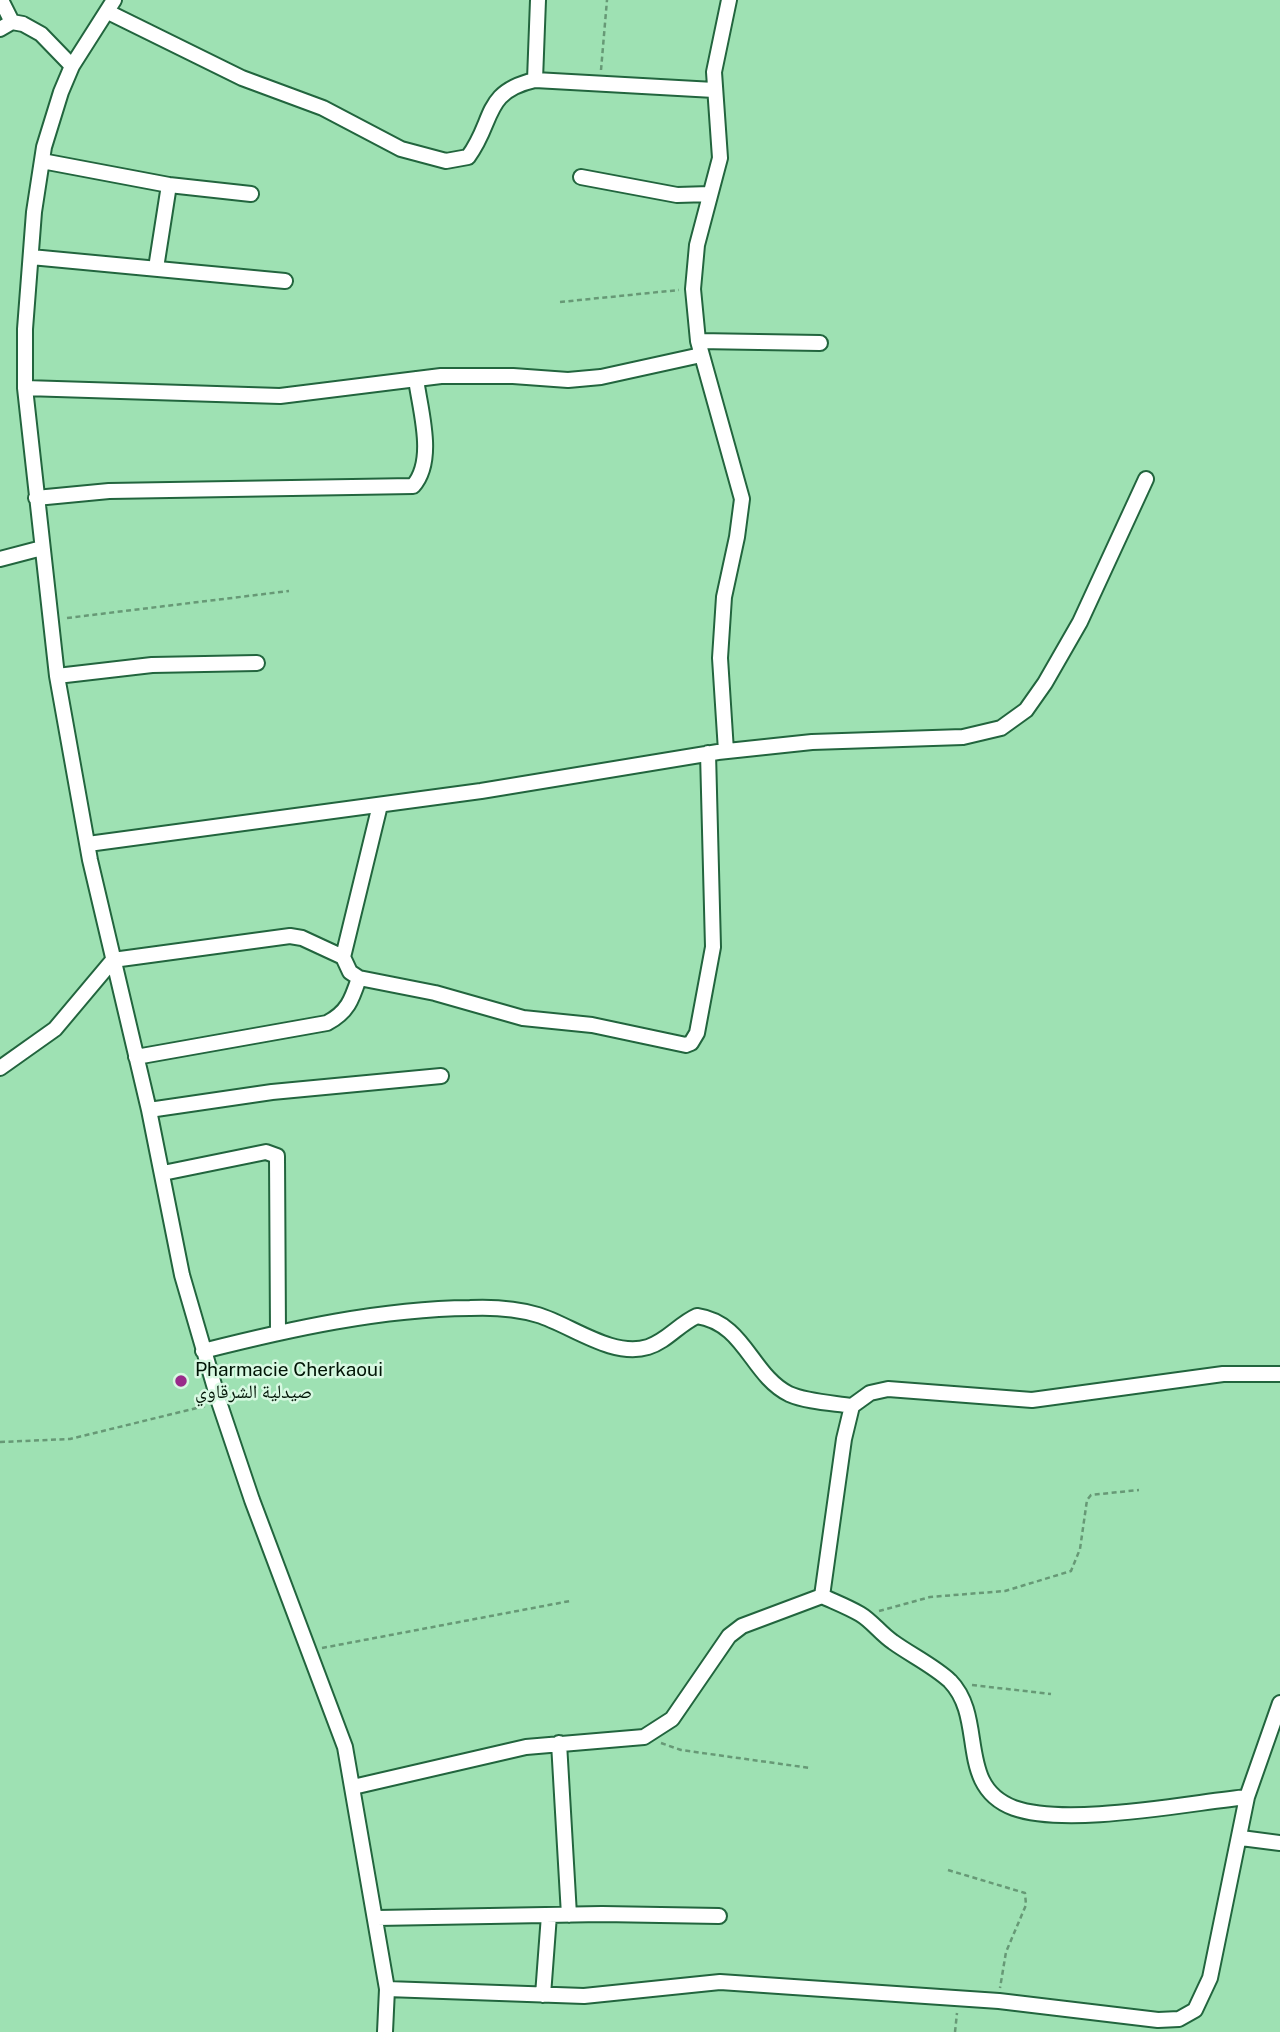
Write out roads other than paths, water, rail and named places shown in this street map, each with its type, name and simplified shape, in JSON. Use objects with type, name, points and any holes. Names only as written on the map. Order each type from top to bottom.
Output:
[{"type":"street","points":[[1,0],[6,26],[23,23],[41,34],[72,66]]},
{"type":"street","points":[[535,80],[538,0]]},
{"type":"street","points":[[726,751],[720,658],[723,597],[737,537],[742,499],[699,348],[693,289],[696,245],[720,158],[714,72],[729,0]]},
{"type":"street","points":[[385,2032],[387,1989],[377,1918],[345,1747],[219,1402],[203,1351],[182,1275],[163,1173],[113,960],[71,763],[50,620],[25,388],[25,329],[42,160],[51,121],[72,66],[111,6],[242,78],[323,108],[401,149],[446,161],[468,157],[478,145],[500,95],[515,85],[535,80],[714,90]]},
{"type":"street","points":[[42,160],[169,185],[251,194]]},
{"type":"street","points":[[581,177],[677,195],[710,194]]},
{"type":"street","points":[[156,268],[169,185]]},
{"type":"street","points":[[31,257],[285,281]]},
{"type":"street","points":[[25,388],[256,397],[416,379],[499,376],[579,379],[628,372],[699,348],[820,343]]},
{"type":"street","points":[[36,498],[109,491],[403,489],[413,486],[423,465],[424,445],[416,379]]},
{"type":"street","points":[[88,844],[380,805],[708,753],[812,742],[983,734],[1008,723],[1033,701],[1080,622],[1146,479]]},
{"type":"street","points":[[0,559],[42,548]]},
{"type":"street","points":[[57,676],[152,665],[257,663]]},
{"type":"street","points":[[380,805],[343,957],[345,965],[359,978],[435,993],[523,1018],[592,1025],[691,1043],[697,1033],[713,947],[708,753]]},
{"type":"street","points":[[0,1068],[55,1029],[113,960],[290,936],[302,938],[343,957]]},
{"type":"street","points":[[136,1057],[327,1023],[343,1015],[351,1003],[359,978]]},
{"type":"street","points":[[149,1110],[272,1092],[441,1076]]},
{"type":"street","points":[[163,1173],[267,1152],[277,1156],[278,1333]]},
{"type":"street","points":[[203,1351],[278,1333],[390,1312],[513,1308],[628,1349],[657,1343],[697,1316],[722,1322],[776,1384],[790,1394],[852,1406]]},
{"type":"street","points":[[822,1596],[844,1439],[852,1406],[870,1393],[888,1389],[1032,1401],[1223,1374],[1280,1374]]},
{"type":"street","points":[[353,1787],[526,1747],[644,1737],[672,1719],[729,1636],[742,1626],[822,1596],[862,1615],[891,1641],[951,1682],[973,1739],[979,1779],[992,1795],[1013,1807],[1059,1815],[1247,1797]]},
{"type":"street","points":[[387,1989],[605,1996],[720,1982],[999,2001],[1158,2020],[1179,2019],[1195,2010],[1210,1978],[1241,1838],[1247,1797],[1280,1703]]},
{"type":"street","points":[[559,1743],[569,1914]]},
{"type":"street","points":[[1241,1838],[1280,1843]]},
{"type":"street","points":[[377,1918],[569,1914],[719,1916]]},
{"type":"street","points":[[543,1995],[549,1915]]},
{"type":"place","name":"Pharmacie Cherkaoui صيدلية الشرقاوي","points":[[181,1381]]}]
